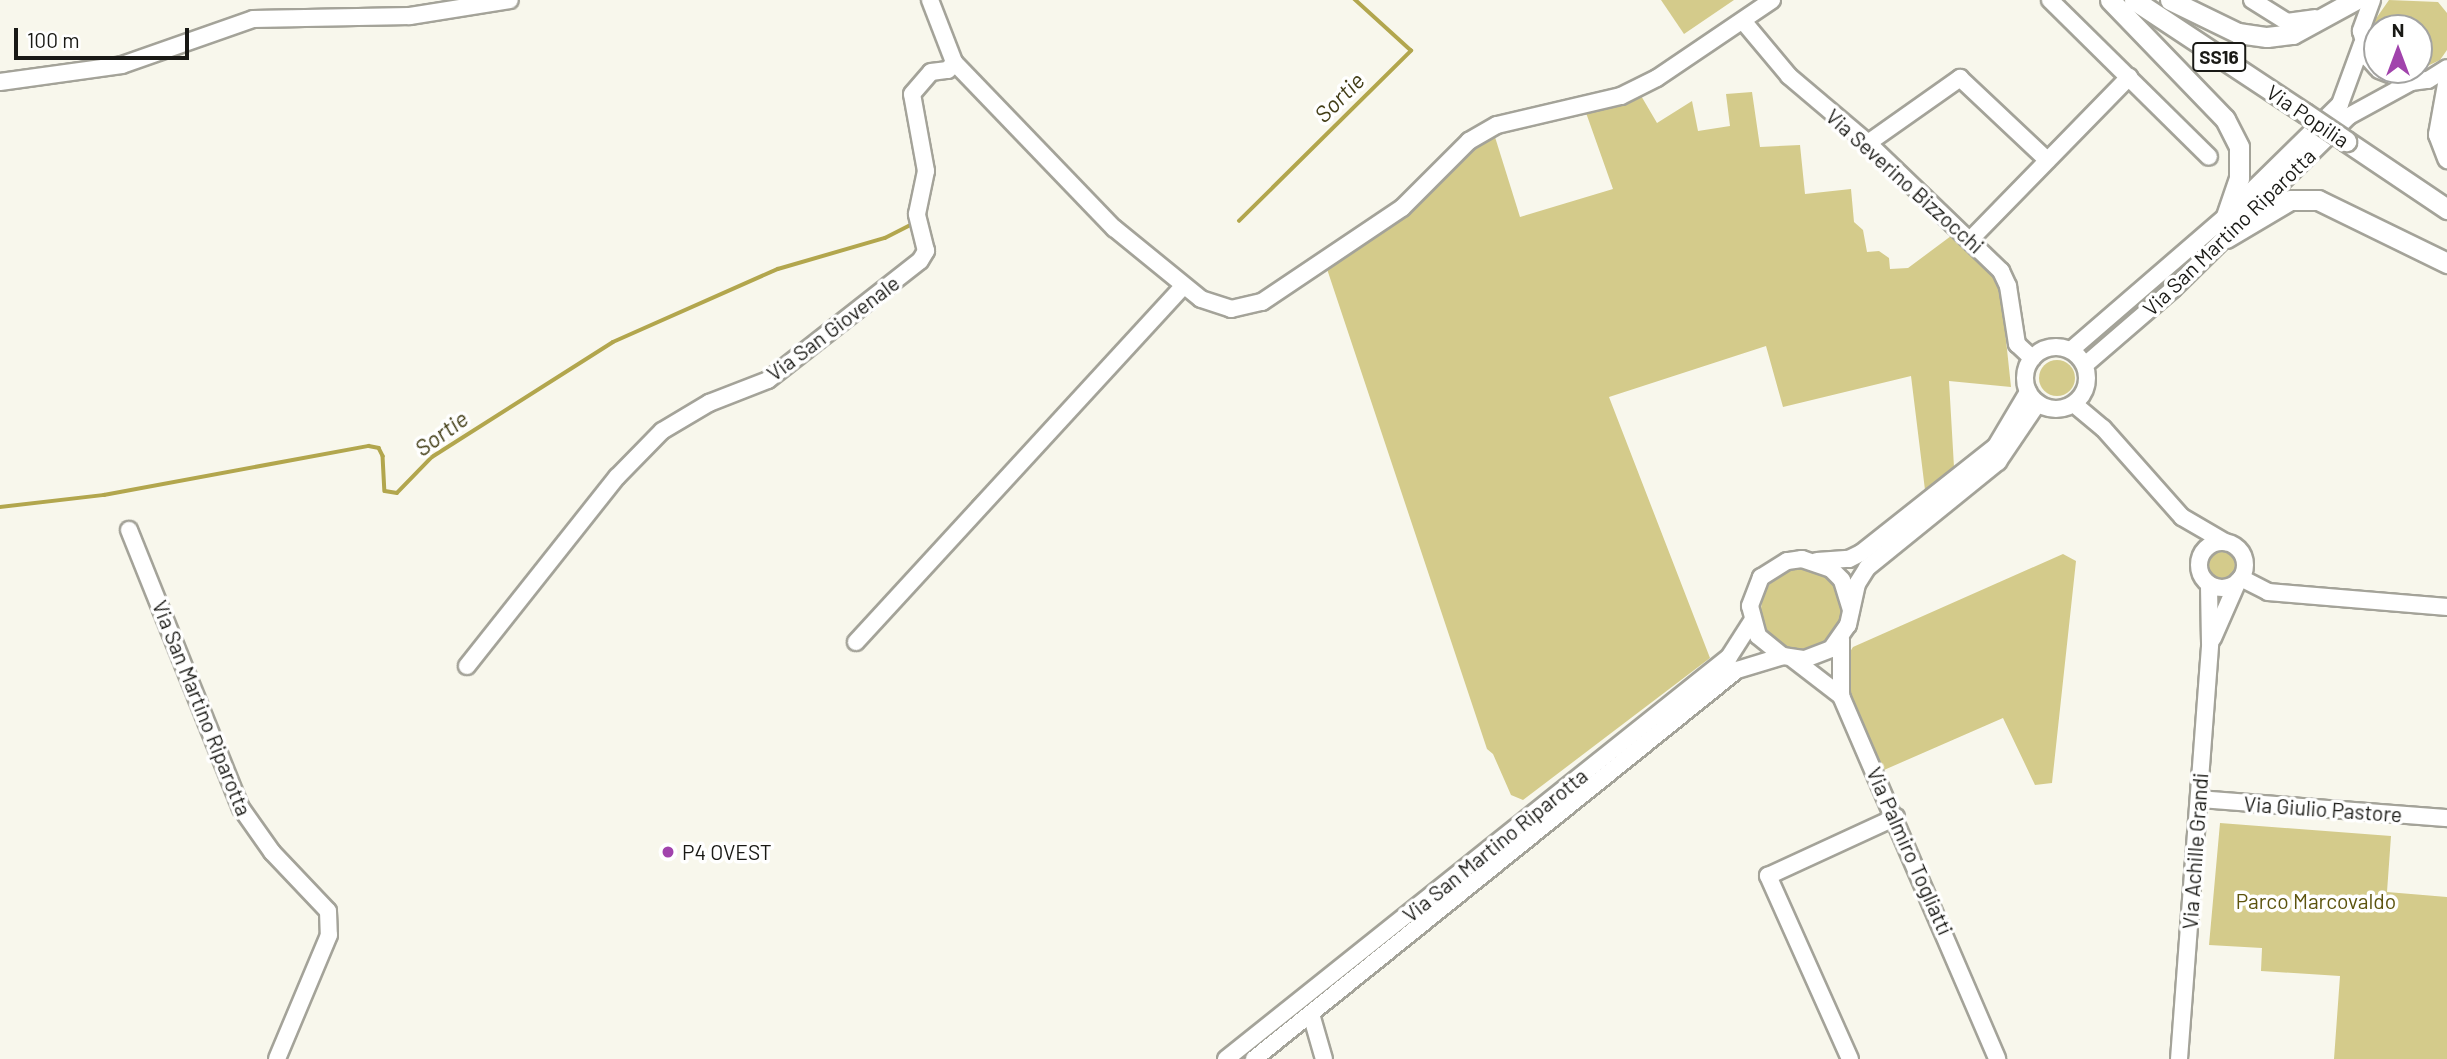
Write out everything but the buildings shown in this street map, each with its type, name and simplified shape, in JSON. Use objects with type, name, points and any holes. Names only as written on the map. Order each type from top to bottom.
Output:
[{"type":"main road","points":[[2110,0],[2225,119],[2239,147],[2239,178],[2226,216]]},
{"type":"main road","name":"Via Popilia","points":[[2134,0],[2447,209]]},
{"type":"main road","points":[[2170,0],[2253,36],[2293,34],[2355,0]]},
{"type":"main road","points":[[2447,84],[2438,134],[2447,158]]},
{"type":"main road","points":[[2226,238],[2290,200],[2318,200],[2447,263]]},
{"type":"street","points":[[0,82],[122,65],[253,19],[410,16],[510,0]]},
{"type":"street","points":[[930,0],[954,62],[1114,228],[1201,299],[1231,309],[1262,302],[1402,208],[1478,135],[1497,124],[1621,96],[1657,78],[1772,0]]},
{"type":"street","points":[[2050,0],[2209,157]]},
{"type":"street","points":[[2252,0],[2287,22],[2328,15]]},
{"type":"street","name":"Via San Martino Riparotta","points":[[2071,350],[2226,216],[2340,104],[2362,44],[2362,19],[2372,0]]},
{"type":"street","name":"Via Severino Bizzocchi","points":[[1743,21],[1789,76],[1868,143],[2001,271],[2008,286],[2017,344],[2032,358]]},
{"type":"street","name":"Via San Giovenale","points":[[467,666],[617,477],[662,431],[709,403],[768,380],[920,261],[926,251],[917,214],[926,171],[912,94],[931,72],[948,70],[954,62]]},
{"type":"street","points":[[1970,240],[2129,77]]},
{"type":"street","points":[[1868,143],[1960,78],[2047,160]]},
{"type":"street","name":"Via San Martino Riparotta","points":[[2085,365],[2226,238],[2349,116],[2407,84]]},
{"type":"street","points":[[856,642],[1183,286]]},
{"type":"street","points":[[2050,347],[2071,350],[2085,365],[2086,388],[2074,404],[2056,409],[2033,398],[2025,375],[2032,358],[2050,347]]},
{"type":"street","name":"Via Achille Grandi","points":[[2086,388],[2103,428]]},
{"type":"street","points":[[1841,696],[1764,642],[1752,621],[1752,598],[1761,578],[1787,561],[1849,559],[1861,553],[1996,446],[2033,398]]},
{"type":"street","points":[[1787,657],[1818,656],[1841,639],[1867,568],[1998,462],[2033,398]]},
{"type":"street","name":"Via Achille Grandi","points":[[2074,404],[2103,428],[2182,517],[2241,553],[2245,566],[2210,643]]},
{"type":"street","name":"Via Achille Grandi","points":[[2179,1059],[2210,643],[2209,584],[2182,517]]},
{"type":"street","name":"Via San Martino Riparotta","points":[[129,530],[241,808],[272,852],[328,911],[329,935],[277,1059]]},
{"type":"street","points":[[2199,562],[2211,545],[2225,542]]},
{"type":"street","points":[[1817,561],[1842,580],[1851,610]]},
{"type":"street","points":[[2209,584],[2221,588],[2239,580],[2268,592],[2447,605]]},
{"type":"street","name":"Via San Martino Riparotta","points":[[1226,1059],[1729,657],[1752,621]]},
{"type":"street","name":"Via Palmiro Togliatti","points":[[1841,639],[1841,696],[1896,817],[1997,1059]]},
{"type":"street","name":"Via San Martino Riparotta","points":[[1254,1059],[1737,670],[1787,657]]},
{"type":"street","name":"Via Giulio Pastore","points":[[2199,799],[2447,818]]},
{"type":"street","points":[[1850,1059],[1768,876],[1896,817]]},
{"type":"street","points":[[1311,1014],[1324,1059]]},
{"type":"green space","points":[[1661,0],[1734,0],[1684,34]]},
{"type":"green space","points":[[2389,0],[2438,2],[2447,13],[2447,50],[2440,60],[2433,63],[2433,14],[2379,14]]},
{"type":"green space","points":[[1752,92],[1760,147],[1800,145],[1805,194],[1851,189],[1854,222],[1863,230],[1867,252],[1879,251],[1889,258],[1890,269],[1908,268],[1951,236],[1994,277],[2001,293],[2011,387],[1949,381],[1954,467],[1925,490],[1911,376],[1783,407],[1766,346],[1609,397],[1710,658],[1523,800],[1511,795],[1493,754],[1487,749],[1327,269],[1415,207],[1475,147],[1495,137],[1520,217],[1613,189],[1585,110],[1640,94],[1657,123],[1692,101],[1698,131],[1730,126],[1726,94]]},
{"type":"green space","points":[[2057,360],[2070,365],[2075,378],[2070,391],[2057,396],[2044,391],[2039,378],[2044,365]]},
{"type":"green space","points":[[2222,552],[2232,555],[2235,565],[2232,575],[2222,578],[2212,575],[2209,565],[2212,555]]},
{"type":"green space","points":[[2063,554],[2076,561],[2052,783],[2035,785],[2003,718],[1884,770],[1846,685],[1848,655],[1853,647]]},
{"type":"green space","points":[[1801,569],[1816,572],[1829,581],[1838,594],[1841,609],[1838,624],[1829,637],[1816,646],[1801,649],[1786,646],[1773,637],[1764,624],[1761,609],[1764,594],[1773,581],[1786,572]]},
{"type":"green space","name":"Parco Marcovaldo","points":[[2220,823],[2391,836],[2387,892],[2447,897],[2447,1059],[2334,1059],[2340,976],[2261,971],[2262,948],[2209,945]]},
{"type":"waterway","name":"Sortie","points":[[1239,221],[1411,51],[1355,0]]},
{"type":"waterway","name":"Sortie","points":[[0,507],[104,495],[369,446],[379,448],[383,456],[385,491],[397,493],[432,457],[613,342],[778,269],[885,238],[909,226]]},
{"type":"waterway","name":"Sortie","points":[[973,502],[994,481]]},
{"type":"place","name":"P4 OVEST","points":[[668,852]]}]
